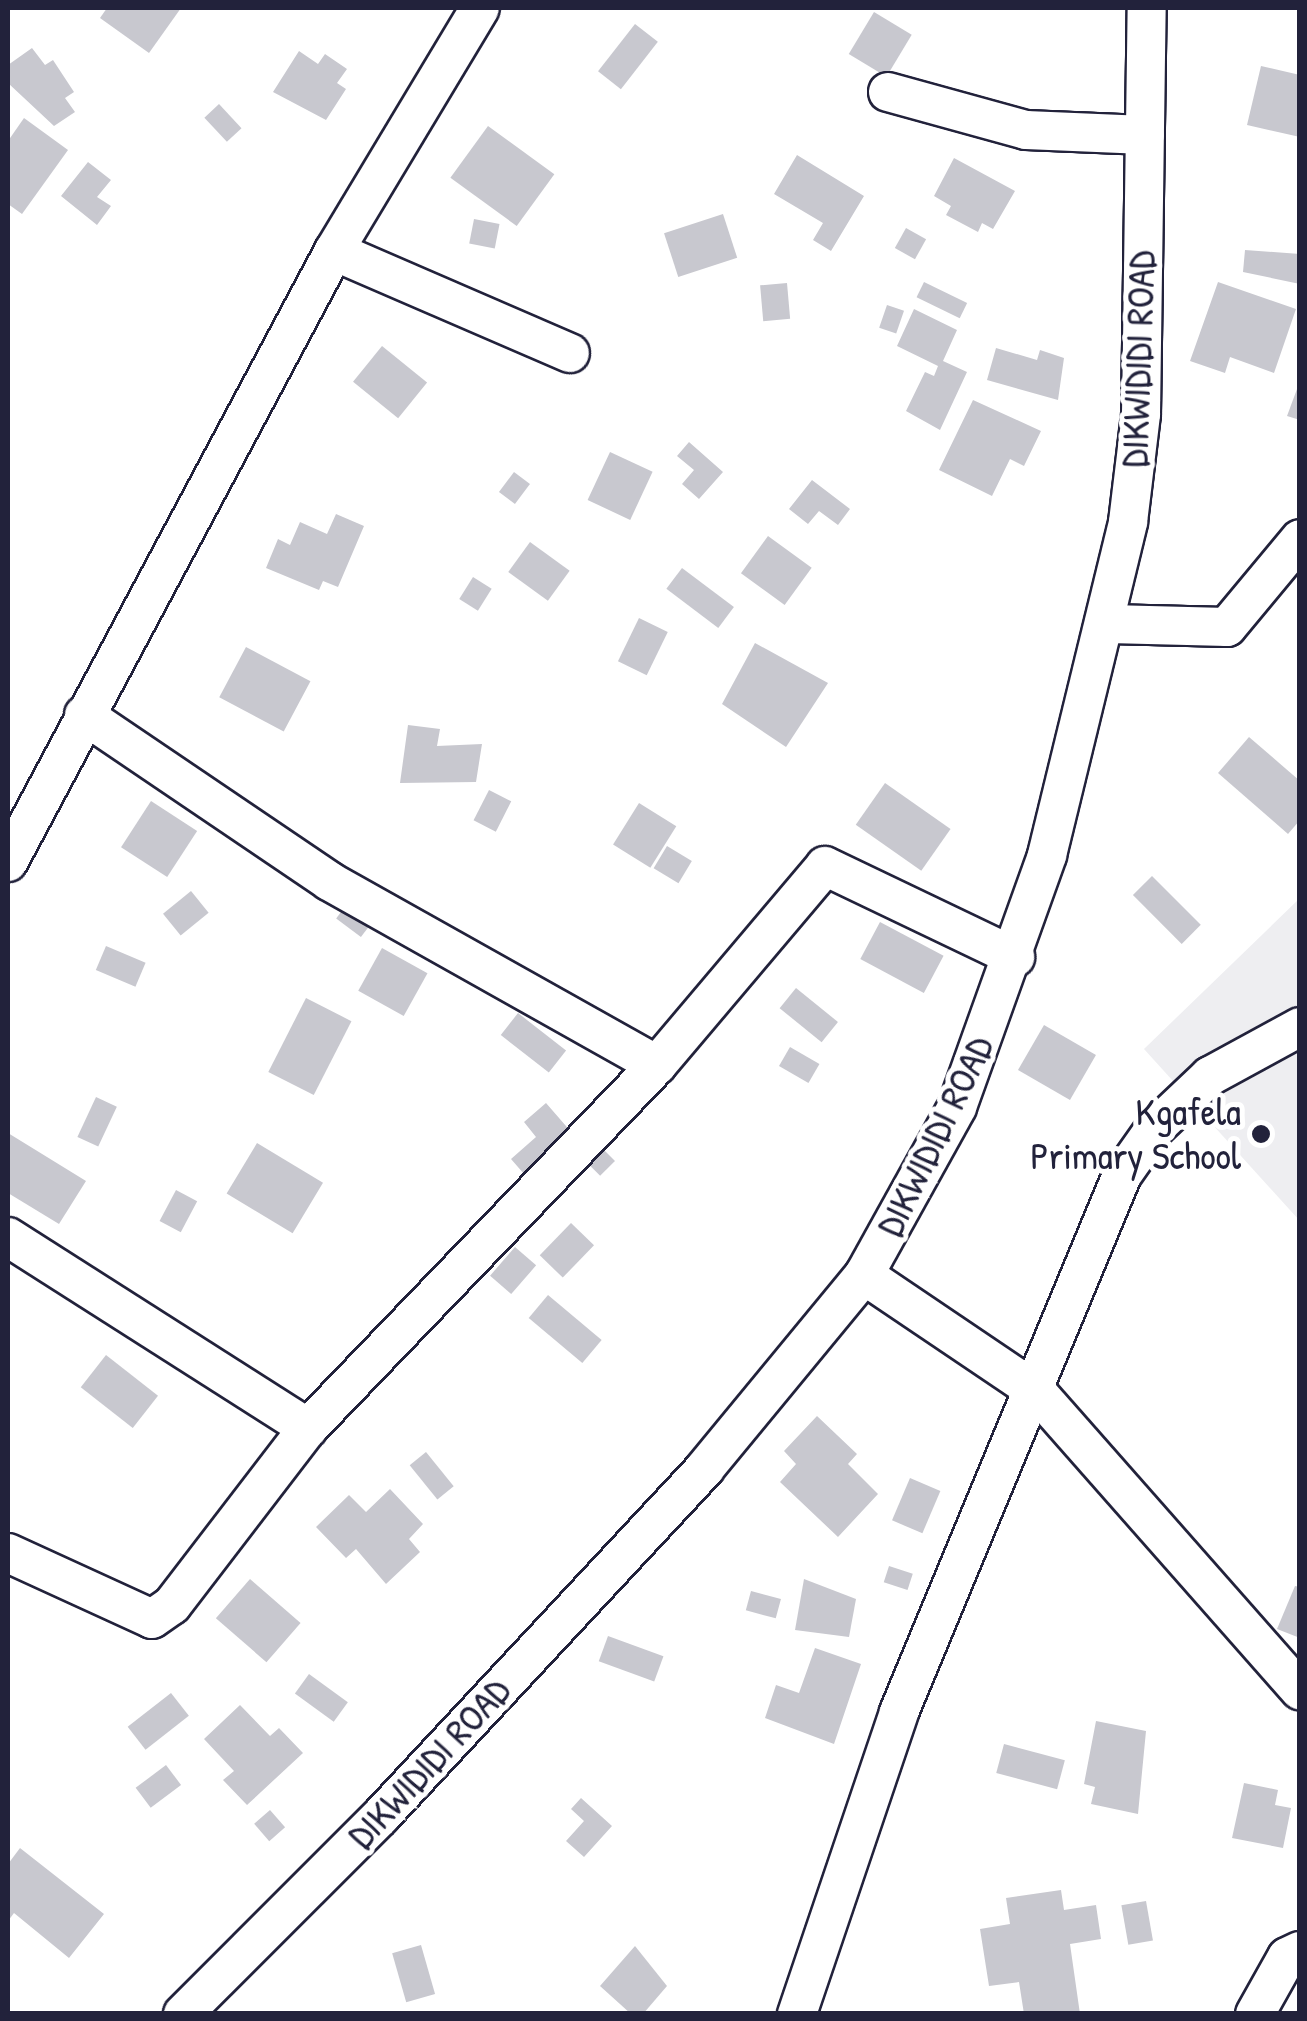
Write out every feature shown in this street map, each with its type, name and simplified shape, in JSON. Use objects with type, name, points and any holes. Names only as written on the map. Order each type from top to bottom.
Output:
[{"type":"street","points":[[8,862],[334,251],[480,8]]},
{"type":"street","name":"DIKWIDIDI ROAD","points":[[183,2014],[380,1817],[704,1468],[864,1274],[958,1107],[1016,957],[1109,624],[1141,414],[1147,8]]},
{"type":"street","points":[[888,92],[1026,130],[1145,135]]},
{"type":"street","points":[[334,251],[570,353]]},
{"type":"street","points":[[1109,624],[1227,627],[1300,538]]},
{"type":"street","points":[[84,715],[315,873],[657,1065]]},
{"type":"street","points":[[8,1554],[152,1620],[172,1605],[308,1428],[657,1065],[825,866],[1016,957]]},
{"type":"street","points":[[796,2014],[899,1712],[973,1522],[1036,1391],[1122,1175],[1154,1128],[1210,1076],[1300,1027]]},
{"type":"street","points":[[8,1237],[308,1428]]},
{"type":"street","points":[[864,1274],[1036,1391],[1300,1690]]},
{"type":"street","points":[[1255,2014],[1287,1957],[1300,1951]]},
{"type":"shaded area","name":"Kgafela Primary School","points":[[1299,899],[1299,1220],[1144,1049]]},
{"type":"building","points":[[107,8],[181,8],[149,53],[100,18]]},
{"type":"building","points":[[874,12],[912,35],[886,77],[849,54]]},
{"type":"building","points":[[635,24],[658,42],[621,89],[598,71]]},
{"type":"building","points":[[32,48],[45,65],[53,60],[74,92],[65,98],[75,112],[54,126],[8,83],[8,65]]},
{"type":"building","points":[[299,51],[318,64],[325,54],[347,69],[337,83],[346,89],[326,120],[273,92]]},
{"type":"building","points":[[1261,66],[1300,75],[1300,137],[1247,125]]},
{"type":"building","points":[[219,104],[242,128],[227,142],[204,118]]},
{"type":"building","points":[[24,118],[68,150],[22,214],[8,204],[8,141]]},
{"type":"building","points":[[488,126],[554,174],[517,226],[450,178]]},
{"type":"building","points":[[797,155],[864,196],[831,251],[813,240],[823,223],[774,194]]},
{"type":"building","points":[[954,158],[1015,191],[993,229],[982,223],[978,232],[946,215],[951,206],[934,196]]},
{"type":"building","points":[[88,162],[111,180],[97,197],[111,206],[97,225],[61,196]]},
{"type":"building","points":[[723,214],[737,258],[678,277],[664,233]]},
{"type":"building","points":[[474,219],[500,224],[495,249],[469,244]]},
{"type":"building","points":[[906,228],[926,239],[915,259],[895,248]]},
{"type":"building","points":[[1245,250],[1300,254],[1300,284],[1243,272]]},
{"type":"building","points":[[924,282],[967,303],[960,318],[917,297]]},
{"type":"building","points":[[1218,282],[1296,309],[1274,373],[1230,357],[1225,373],[1190,361]]},
{"type":"building","points":[[787,283],[790,319],[763,321],[760,285]]},
{"type":"building","points":[[887,305],[904,311],[896,334],[879,328]]},
{"type":"building","points":[[914,309],[957,330],[943,361],[967,372],[940,430],[906,411],[925,372],[934,376],[938,366],[897,346]]},
{"type":"building","points":[[382,346],[427,383],[398,418],[353,382]]},
{"type":"building","points":[[996,348],[1037,360],[1040,350],[1064,358],[1058,400],[987,380]]},
{"type":"building","points":[[1300,381],[1300,420],[1287,416]]},
{"type":"building","points":[[973,400],[1041,431],[1024,466],[1010,459],[992,496],[939,470]]},
{"type":"building","points":[[689,442],[723,472],[699,499],[682,484],[694,470],[677,456]]},
{"type":"building","points":[[610,452],[653,472],[630,520],[588,500]]},
{"type":"building","points":[[514,472],[530,484],[515,504],[499,492]]},
{"type":"building","points":[[812,480],[850,509],[838,525],[819,511],[808,524],[789,509]]},
{"type":"building","points":[[336,514],[364,526],[338,587],[323,581],[319,590],[266,568],[278,539],[290,545],[300,522],[327,534]]},
{"type":"building","points":[[768,536],[812,568],[785,605],[741,573]]},
{"type":"building","points":[[530,542],[570,571],[548,601],[508,572]]},
{"type":"building","points":[[682,568],[734,607],[718,628],[666,589]]},
{"type":"building","points":[[473,577],[492,589],[478,611],[459,599]]},
{"type":"building","points":[[639,618],[668,632],[647,675],[618,661]]},
{"type":"building","points":[[755,643],[828,683],[786,747],[722,704]]},
{"type":"building","points":[[246,647],[310,681],[284,732],[219,697]]},
{"type":"building","points":[[408,725],[440,729],[437,746],[482,744],[476,782],[400,783]]},
{"type":"building","points":[[1249,737],[1300,781],[1300,820],[1288,834],[1218,773]]},
{"type":"building","points":[[885,783],[951,829],[921,871],[856,825]]},
{"type":"building","points":[[489,790],[511,801],[496,832],[474,820]]},
{"type":"building","points":[[151,801],[197,831],[167,877],[121,847]]},
{"type":"building","points":[[639,803],[676,826],[650,868],[613,845]]},
{"type":"building","points":[[667,846],[692,861],[678,883],[654,868]]},
{"type":"building","points":[[1152,876],[1201,925],[1182,944],[1133,895]]},
{"type":"building","points":[[191,891],[209,913],[181,935],[163,914]]},
{"type":"building","points":[[347,904],[372,923],[361,937],[336,918]]},
{"type":"building","points":[[880,922],[944,956],[924,993],[860,959]]},
{"type":"building","points":[[106,946],[146,963],[135,987],[96,970]]},
{"type":"building","points":[[382,948],[427,973],[404,1016],[358,991]]},
{"type":"building","points":[[796,988],[838,1022],[822,1042],[780,1008]]},
{"type":"building","points":[[306,998],[351,1021],[314,1095],[268,1072]]},
{"type":"building","points":[[518,1013],[566,1051],[549,1073],[501,1035]]},
{"type":"building","points":[[1044,1025],[1096,1055],[1070,1100],[1018,1070]]},
{"type":"building","points":[[790,1047],[819,1064],[808,1083],[779,1066]]},
{"type":"building","points":[[96,1097],[117,1107],[98,1147],[77,1137]]},
{"type":"building","points":[[546,1103],[579,1141],[531,1182],[511,1159],[536,1137],[524,1122]]},
{"type":"building","points":[[8,1133],[86,1181],[59,1224],[8,1193]]},
{"type":"building","points":[[257,1143],[323,1183],[293,1233],[227,1194]]},
{"type":"building","points":[[598,1144],[615,1161],[600,1176],[583,1159]]},
{"type":"building","points":[[176,1190],[197,1201],[181,1232],[160,1221]]},
{"type":"building","points":[[571,1223],[594,1245],[563,1278],[540,1255]]},
{"type":"building","points":[[515,1247],[536,1265],[511,1294],[490,1276]]},
{"type":"building","points":[[548,1295],[602,1340],[582,1363],[529,1318]]},
{"type":"building","points":[[106,1355],[158,1396],[133,1428],[81,1387]]},
{"type":"building","points":[[817,1416],[857,1454],[848,1464],[878,1494],[838,1537],[780,1482],[796,1464],[784,1451]]},
{"type":"building","points":[[426,1452],[454,1486],[437,1499],[410,1465]]},
{"type":"building","points":[[910,1478],[940,1491],[922,1533],[892,1520]]},
{"type":"building","points":[[390,1489],[423,1524],[409,1539],[420,1552],[386,1584],[356,1549],[346,1558],[316,1527],[349,1495],[366,1512]]},
{"type":"building","points":[[889,1566],[913,1574],[908,1590],[884,1582]]},
{"type":"building","points":[[250,1579],[301,1623],[266,1662],[216,1618]]},
{"type":"building","points":[[804,1579],[856,1599],[849,1637],[795,1630]]},
{"type":"building","points":[[1295,1586],[1300,1587],[1300,1638],[1277,1629]]},
{"type":"building","points":[[751,1591],[781,1599],[776,1618],[746,1610]]},
{"type":"building","points":[[608,1636],[663,1656],[654,1682],[599,1661]]},
{"type":"building","points":[[815,1648],[861,1664],[834,1744],[765,1718],[776,1685],[799,1693]]},
{"type":"building","points":[[309,1674],[348,1702],[334,1722],[295,1693]]},
{"type":"building","points":[[171,1693],[189,1716],[146,1750],[128,1727]]},
{"type":"building","points":[[240,1705],[270,1736],[279,1728],[303,1753],[247,1805],[223,1780],[234,1771],[204,1739]]},
{"type":"building","points":[[1096,1721],[1146,1731],[1138,1814],[1091,1804],[1095,1787],[1084,1784]]},
{"type":"building","points":[[1004,1744],[1065,1760],[1057,1789],[996,1773]]},
{"type":"building","points":[[166,1765],[181,1785],[151,1808],[136,1788]]},
{"type":"building","points":[[1244,1783],[1278,1790],[1275,1805],[1291,1808],[1283,1848],[1232,1838]]},
{"type":"building","points":[[581,1798],[612,1826],[584,1857],[566,1841],[584,1821],[571,1809]]},
{"type":"building","points":[[270,1810],[285,1827],[269,1841],[254,1824]]},
{"type":"building","points":[[20,1848],[104,1914],[69,1958],[14,1913],[8,1921],[8,1864]]},
{"type":"building","points":[[1061,1890],[1064,1910],[1096,1905],[1101,1939],[1070,1944],[1080,2014],[1024,2014],[1019,1982],[989,1986],[980,1929],[1010,1924],[1006,1898]]},
{"type":"building","points":[[1146,1901],[1153,1940],[1128,1945],[1121,1905]]},
{"type":"building","points":[[421,1945],[435,1994],[406,2002],[392,1953]]},
{"type":"building","points":[[635,1946],[667,1986],[643,2014],[631,2014],[600,1986]]},
{"type":"place","name":"Kgafela Primary School","points":[[1261,1134]]}]
